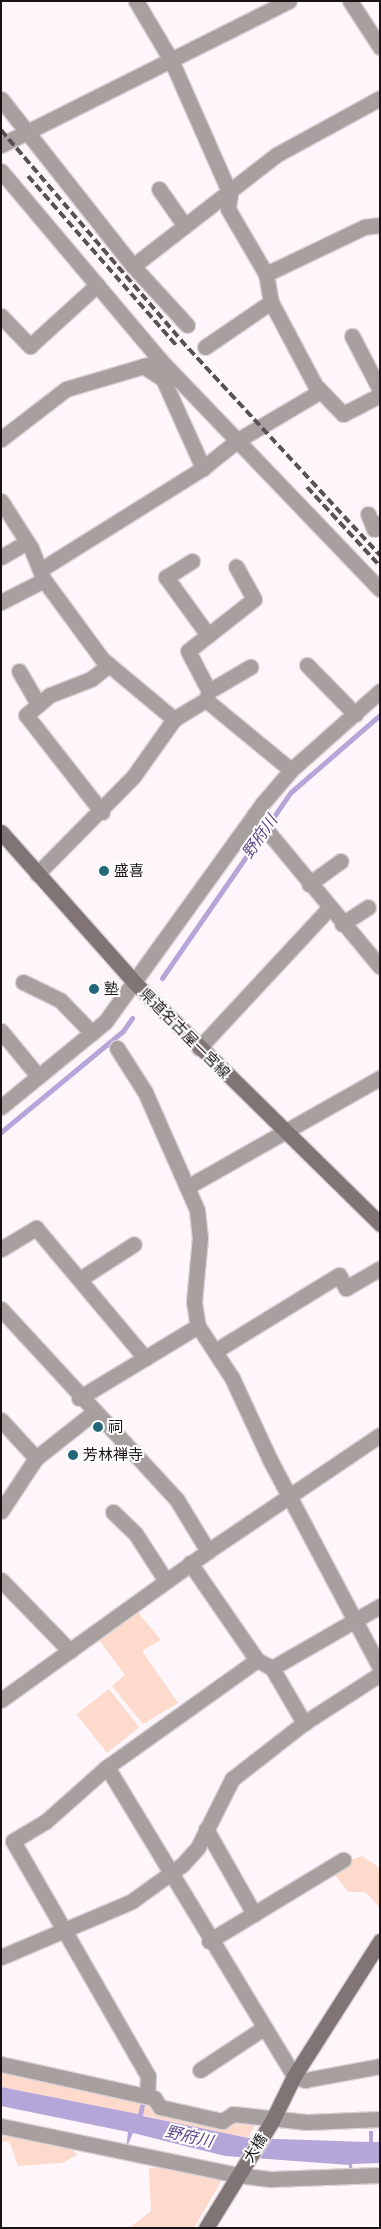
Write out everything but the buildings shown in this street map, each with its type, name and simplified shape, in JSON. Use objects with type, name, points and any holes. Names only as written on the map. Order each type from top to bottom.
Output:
[{"type":"main road","name":"県道名古屋一宮線","points":[[2,835],[135,983],[284,1133],[380,1224]]},
{"type":"main road","name":"大橋","points":[[206,2228],[272,2121],[294,2076],[380,1941]]},
{"type":"street","points":[[136,1],[171,60],[230,194],[228,209],[266,274],[271,302],[321,391],[343,414],[380,395]]},
{"type":"street","points":[[1,145],[289,1]]},
{"type":"street","points":[[350,1],[380,47]]},
{"type":"street","points":[[133,266],[230,194],[276,155],[380,98]]},
{"type":"street","points":[[1,99],[133,266],[187,325]]},
{"type":"street","points":[[1,171],[161,361],[380,589]]},
{"type":"street","points":[[159,189],[185,226]]},
{"type":"street","points":[[266,274],[364,227],[380,225]]},
{"type":"street","points":[[1,316],[30,346],[97,285]]},
{"type":"street","points":[[205,347],[271,302]]},
{"type":"street","points":[[352,336],[380,390]]},
{"type":"street","points":[[1,439],[66,389],[161,361]]},
{"type":"street","points":[[143,366],[163,379],[203,468]]},
{"type":"street","points":[[1,602],[203,468],[238,440],[321,391]]},
{"type":"street","points":[[1,501],[27,542],[42,575],[109,665],[174,719]]},
{"type":"street","points":[[368,514],[374,529],[380,523]]},
{"type":"street","points":[[1,557],[27,542]]},
{"type":"street","points":[[192,561],[166,577],[208,636]]},
{"type":"street","points":[[236,567],[254,599],[188,651],[207,696],[291,770]]},
{"type":"street","points":[[102,812],[61,765],[26,716],[39,705],[109,665]]},
{"type":"street","points":[[307,665],[355,714]]},
{"type":"street","points":[[37,874],[102,812],[133,778],[174,719],[250,668]]},
{"type":"street","points":[[19,671],[39,705]]},
{"type":"street","points":[[1,1107],[92,1033],[135,983],[291,770],[380,691]]},
{"type":"street","points":[[256,817],[342,924],[380,966]]},
{"type":"street","points":[[309,884],[341,861]]},
{"type":"street","points":[[342,924],[368,907]]},
{"type":"street","points":[[200,1048],[329,908]]},
{"type":"street","points":[[23,982],[60,1000],[92,1033]]},
{"type":"street","points":[[1,1031],[38,1076]]},
{"type":"street","points":[[117,1048],[145,1092],[198,1210],[200,1238],[194,1302],[198,1326],[215,1351],[380,1668]]},
{"type":"street","points":[[187,1187],[380,1078]]},
{"type":"street","points":[[1,1249],[36,1228],[145,1358]]},
{"type":"street","points":[[80,1279],[134,1244]]},
{"type":"street","points":[[215,1351],[339,1275],[346,1288],[380,1268]]},
{"type":"street","points":[[1,1309],[79,1398],[177,1500],[208,1550]]},
{"type":"street","points":[[79,1398],[198,1326]]},
{"type":"street","points":[[1,1511],[36,1458],[93,1413]]},
{"type":"street","points":[[1,1420],[36,1458]]},
{"type":"street","points":[[1,1700],[208,1550],[380,1435]]},
{"type":"street","points":[[114,1512],[135,1533],[166,1581]]},
{"type":"street","points":[[190,1563],[258,1660],[272,1668],[304,1723]]},
{"type":"street","points":[[1,1580],[70,1651]]},
{"type":"street","points":[[272,1668],[380,1606]]},
{"type":"street","points":[[146,2096],[148,2076],[13,1841],[45,1822],[107,1767],[258,1660]]},
{"type":"street","points":[[1,1957],[132,1901],[170,1873],[198,1848],[232,1779],[304,1723],[380,1674]]},
{"type":"street","points":[[107,1767],[262,2029],[294,2076],[305,2080],[380,2066]]},
{"type":"street","points":[[206,1829],[254,1914]]},
{"type":"street","points":[[209,1941],[343,1860]]},
{"type":"street","points":[[200,2070],[262,2029]]},
{"type":"street","points":[[1,2064],[146,2096],[160,2107],[222,2121],[233,2114],[272,2121],[380,2119]]},
{"type":"street","points":[[1,2126],[238,2175],[272,2180],[380,2175]]},
{"type":"shaded area","points":[[135,1609],[161,1640],[142,1651],[178,1703],[143,1724],[112,1686],[125,1675],[97,1637]]},
{"type":"shaded area","points":[[109,1689],[139,1728],[107,1753],[77,1714]]},
{"type":"shaded area","points":[[362,1856],[380,1868],[380,1908],[365,1892],[348,1892],[330,1868]]},
{"type":"shaded area","points":[[1,2067],[257,2121],[248,2138],[142,2115],[146,2100],[142,2100],[138,2114],[1,2087]]},
{"type":"shaded area","points":[[1,2136],[66,2141],[77,2155],[62,2163],[18,2166],[9,2141],[1,2142]]},
{"type":"shaded area","points":[[169,2167],[223,2178],[194,2228],[129,2228],[151,2211],[149,2168]]},
{"type":"water","points":[[1,2087],[138,2114],[142,2099],[146,2100],[143,2116],[248,2138],[369,2142],[369,2131],[373,2131],[373,2142],[380,2142],[380,2163],[352,2164],[353,2175],[349,2175],[349,2165],[225,2156],[133,2133],[126,2149],[128,2132],[1,2106]]},
{"type":"waterway","name":"野府川","points":[[162,978],[291,792],[380,715]]},
{"type":"waterway","name":"野府川","points":[[1,1132],[123,1031],[132,1018]]},
{"type":"railway","points":[[1,130],[189,349],[380,555]]},
{"type":"railway","points":[[28,176],[177,346]]},
{"type":"railway","points":[[307,487],[380,566]]},
{"type":"place","name":"盛喜","points":[[104,871]]},
{"type":"place","name":"塾","points":[[94,989]]},
{"type":"place","name":"祠","points":[[98,1427]]},
{"type":"place","name":"芳林禅寺","points":[[73,1455]]}]
